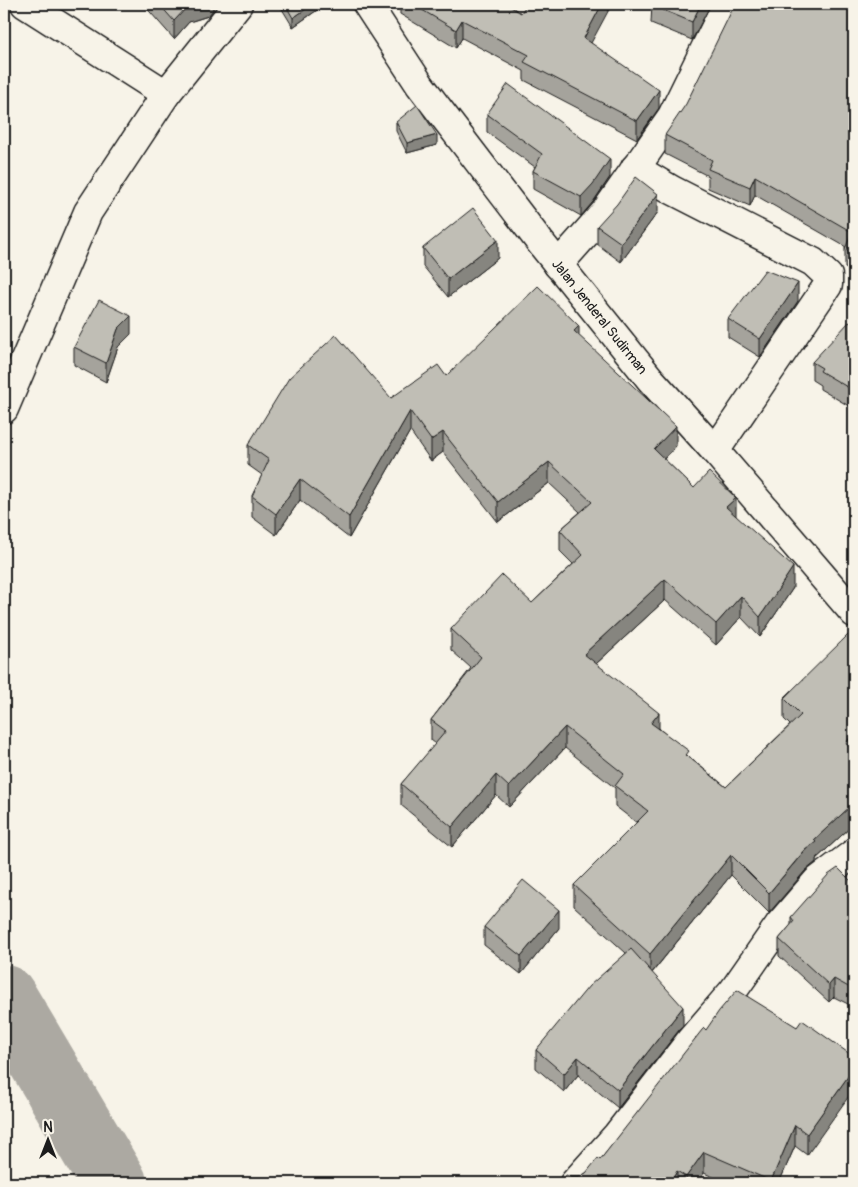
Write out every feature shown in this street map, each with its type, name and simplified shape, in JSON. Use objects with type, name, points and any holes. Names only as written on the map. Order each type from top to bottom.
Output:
[{"type":"street","points":[[24,4],[166,94]]},
{"type":"street","points":[[4,410],[88,212],[166,94],[238,4]]},
{"type":"street","name":"Jalan Jenderal Sudirman","points":[[367,4],[420,84],[558,265],[651,380],[715,451],[854,613]]},
{"type":"street","points":[[558,265],[605,212],[672,116],[727,4]]},
{"type":"street","points":[[635,168],[672,190],[814,262],[828,276],[828,285],[715,451]]},
{"type":"street","points":[[574,1183],[617,1135],[690,1041],[733,991],[779,925],[816,880],[854,853]]},
{"type":"building","points":[[159,4],[190,4],[174,21]]},
{"type":"building","points":[[285,4],[313,4],[293,18]]},
{"type":"building","points":[[412,4],[506,4],[521,13],[527,4],[602,4],[584,38],[659,90],[637,121],[524,62],[529,55],[462,20],[456,30]]},
{"type":"building","points":[[652,4],[701,4],[692,22]]},
{"type":"building","points":[[735,4],[854,4],[854,253],[845,249],[852,232],[755,176],[750,187],[708,169],[712,160],[665,135],[686,104]]},
{"type":"building","points":[[508,84],[610,159],[593,184],[581,197],[533,171],[542,154],[487,114]]},
{"type":"building","points":[[417,105],[437,135],[407,143],[396,122]]},
{"type":"building","points":[[636,177],[658,194],[621,243],[597,226],[617,204]]},
{"type":"building","points":[[473,208],[498,240],[448,279],[423,248]]},
{"type":"building","points":[[765,270],[798,283],[760,339],[728,319]]},
{"type":"building","points":[[538,286],[579,326],[574,331],[676,426],[654,449],[694,488],[709,472],[736,498],[726,507],[793,567],[760,617],[741,596],[716,624],[665,579],[584,654],[659,713],[651,723],[689,751],[686,755],[726,787],[801,715],[784,698],[848,635],[854,641],[854,730],[846,744],[854,750],[854,803],[814,840],[816,842],[805,850],[769,893],[731,855],[650,954],[574,885],[648,811],[615,786],[624,774],[565,727],[509,787],[496,775],[452,827],[401,784],[446,731],[431,720],[481,657],[451,629],[502,575],[532,603],[583,555],[560,530],[592,502],[549,462],[498,502],[443,432],[431,440],[410,411],[349,517],[300,479],[276,514],[252,496],[269,460],[248,445],[289,378],[336,335],[391,398],[438,365],[446,376]]},
{"type":"building","points":[[99,300],[131,316],[118,329],[106,363],[74,347]]},
{"type":"building","points":[[849,322],[854,325],[854,391],[820,371],[822,368],[812,362]]},
{"type":"building","points":[[854,511],[854,523],[849,520]]},
{"type":"building","points":[[838,868],[854,884],[854,990],[834,979],[829,985],[779,939],[794,921],[791,917],[828,875]]},
{"type":"building","points":[[523,880],[559,910],[521,956],[484,927]]},
{"type":"building","points":[[631,949],[683,1007],[618,1090],[578,1057],[564,1074],[536,1050],[589,986]]},
{"type":"building","points":[[737,990],[797,1027],[802,1020],[854,1057],[854,1068],[807,1134],[795,1125],[771,1181],[704,1152],[686,1177],[677,1171],[670,1183],[560,1183],[566,1175],[579,1177],[586,1173],[598,1158],[600,1160],[702,1030],[704,1028],[706,1030]]},
{"type":"waterway","points":[[4,998],[114,1183]]}]
